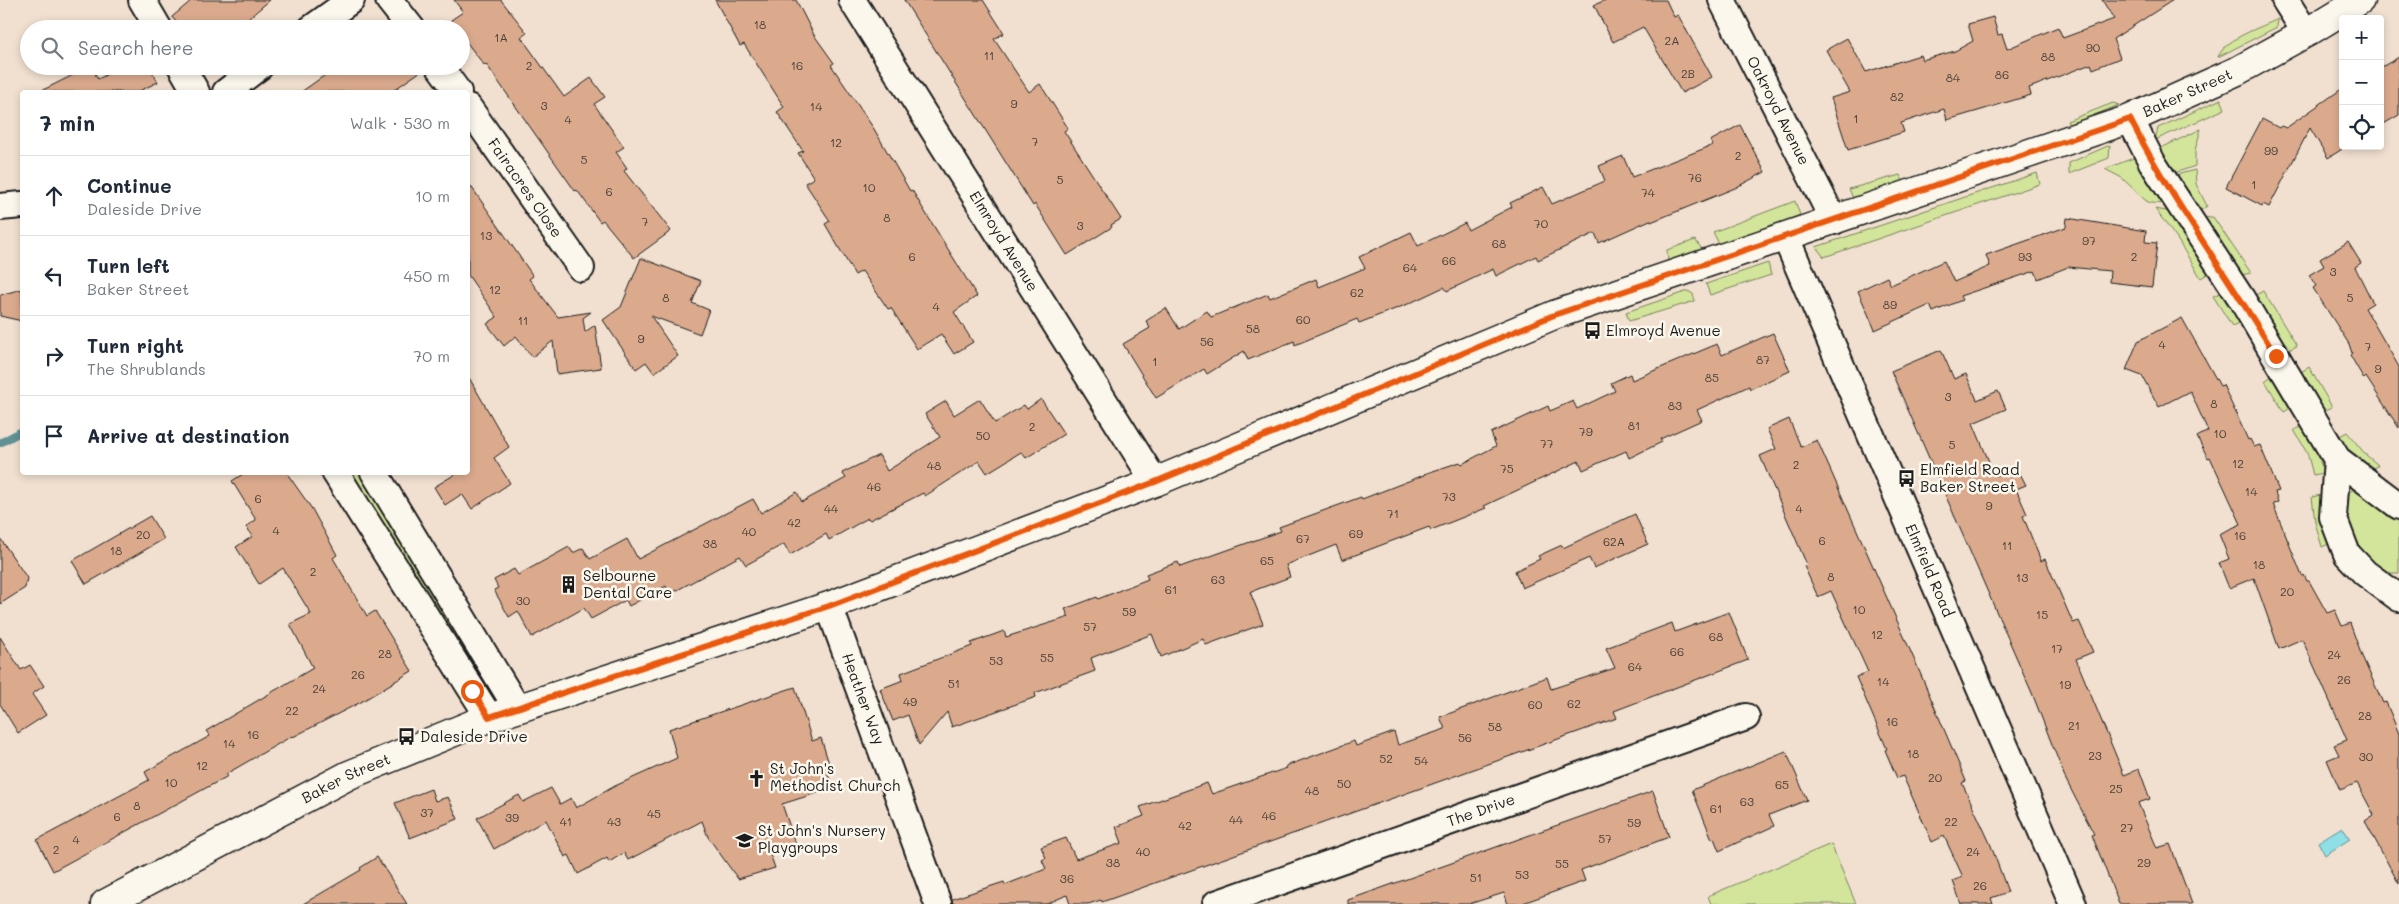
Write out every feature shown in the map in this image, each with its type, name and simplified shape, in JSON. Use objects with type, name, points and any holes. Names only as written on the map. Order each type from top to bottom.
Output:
[{"type":"street","points":[[142,0],[154,20]]},
{"type":"street","points":[[324,20],[351,0]]},
{"type":"street","points":[[390,0],[405,20]]},
{"type":"street","name":"Elmroyd Avenue","points":[[852,0],[1155,482]]},
{"type":"street","name":"Oakroyd Avenue","points":[[1722,0],[1834,221]]},
{"type":"street","points":[[2285,0],[2306,34]]},
{"type":"street","name":"Baker Street","points":[[105,904],[349,775],[489,717],[829,606],[1155,482],[1554,315],[1786,238],[2130,119],[2238,71],[2306,34],[2360,0]]},
{"type":"street","points":[[186,75],[195,90]]},
{"type":"street","points":[[229,90],[248,75]]},
{"type":"street","points":[[446,75],[457,90]]},
{"type":"street","name":"Fairacres Close","points":[[470,110],[581,268]]},
{"type":"street","points":[[2130,119],[2152,162],[2241,298],[2337,459],[2399,506]]},
{"type":"street","points":[[0,207],[20,205]]},
{"type":"street","name":"Elmfield Road","points":[[1786,238],[2073,904]]},
{"type":"street","points":[[2337,459],[2333,517],[2347,554],[2365,573],[2399,598]]},
{"type":"street","points":[[337,475],[489,717]]},
{"type":"street","points":[[376,475],[517,708]]},
{"type":"street","name":"Heather Way","points":[[829,606],[938,904]]},
{"type":"street","name":"The Drive","points":[[1216,904],[1746,717]]},
{"type":"green space","points":[[2278,19],[2277,27],[2218,57],[2222,50],[2236,39]]},
{"type":"green space","points":[[2221,99],[2225,109],[2155,140],[2158,128]]},
{"type":"green space","points":[[2113,103],[2119,105],[2069,125],[2067,121]]},
{"type":"green space","points":[[2201,129],[2195,150],[2195,166],[2175,173],[2159,149]]},
{"type":"green space","points":[[2110,145],[2109,158],[2069,174],[2069,163]]},
{"type":"green space","points":[[2136,157],[2165,204],[2150,203],[2122,178],[2105,169]]},
{"type":"green space","points":[[2195,170],[2196,184],[2207,206],[2200,211],[2176,175]]},
{"type":"green space","points":[[2037,173],[2040,184],[1824,257],[1816,247]]},
{"type":"green space","points":[[1900,175],[1904,183],[1853,198],[1849,189]]},
{"type":"green space","points":[[1795,201],[1800,215],[1719,244],[1713,232]]},
{"type":"green space","points":[[2155,209],[2172,212],[2209,273],[2201,278],[2177,239]]},
{"type":"green space","points":[[2213,217],[2251,273],[2241,275],[2205,218]]},
{"type":"green space","points":[[1695,240],[1702,249],[1668,261],[1667,250]]},
{"type":"green space","points":[[1768,263],[1771,275],[1710,295],[1706,284]]},
{"type":"green space","points":[[1688,291],[1693,294],[1695,301],[1629,321],[1626,312]]},
{"type":"green space","points":[[2263,291],[2297,346],[2288,350],[2254,296]]},
{"type":"green space","points":[[2223,292],[2241,322],[2232,326],[2213,296]]},
{"type":"green space","points":[[2309,367],[2332,407],[2324,411],[2301,372]]},
{"type":"green space","points":[[2273,375],[2292,407],[2284,412],[2265,381]]},
{"type":"green space","points":[[2304,426],[2318,453],[2323,473],[2313,475],[2307,452],[2294,430]]},
{"type":"green space","points":[[2347,432],[2366,455],[2378,465],[2370,470],[2357,460],[2338,437]]},
{"type":"green space","points":[[348,475],[362,475],[490,679],[478,685]]},
{"type":"green space","points":[[2358,488],[2390,511],[2399,522],[2399,573],[2380,573],[2345,532],[2345,493]]},
{"type":"green space","points":[[2325,494],[2331,543],[2322,547],[2315,522],[2312,497]]},
{"type":"green space","points":[[1831,844],[1856,904],[1711,904],[1708,896]]},
{"type":"water","points":[[2342,827],[2350,839],[2325,855],[2318,842]]},
{"type":"building","points":[[192,0],[270,0],[247,20],[174,20],[172,17]]},
{"type":"building","points":[[454,0],[501,0],[527,33],[521,37],[564,97],[591,78],[605,97],[594,104],[624,147],[616,152],[627,168],[624,171],[671,231],[634,258],[603,220],[600,222],[577,190],[575,191],[486,64],[484,65],[470,47],[470,20],[451,20],[463,12]]},
{"type":"building","points":[[715,0],[796,0],[814,35],[834,63],[831,65],[874,129],[910,191],[912,190],[977,296],[954,312],[973,342],[954,354],[941,334],[917,349],[891,308],[888,309],[862,271],[855,275],[825,224],[830,221],[805,183],[814,178],[798,153],[803,151],[777,112],[784,107],[744,44],[740,46]]},
{"type":"building","points":[[904,0],[983,0],[1004,33],[994,39],[1029,92],[1040,84],[1068,128],[1064,131],[1121,219],[1111,225],[1112,227],[1067,255],[1035,204],[1033,206]]},
{"type":"building","points":[[1606,0],[1666,0],[1674,17],[1678,15],[1712,77],[1682,93],[1643,27],[1613,42],[1594,5]]},
{"type":"building","points":[[2102,0],[2173,0],[2113,39],[2120,58],[2093,69],[2091,64],[2029,88],[2031,95],[1978,111],[1947,120],[1944,109],[1901,123],[1904,132],[1848,150],[1831,98],[1850,92],[1826,50],[1847,38],[1866,72],[1920,55],[1922,60],[1955,51],[1973,41],[1968,24],[1993,17],[1998,35],[2002,34],[2007,49],[2058,27],[2063,38],[2114,19]]},
{"type":"building","points":[[2399,57],[2399,115],[2384,124],[2384,105],[2384,66]]},
{"type":"building","points":[[73,75],[96,75],[98,79],[106,75],[154,75],[158,82],[141,90],[43,90]]},
{"type":"building","points":[[325,75],[415,75],[394,90],[304,90]]},
{"type":"building","points":[[2339,91],[2339,150],[2341,150],[2328,158],[2310,128],[2269,207],[2263,204],[2262,206],[2226,187],[2262,119],[2279,128],[2281,126],[2286,128]]},
{"type":"building","points":[[1740,125],[1765,172],[1735,188],[1651,222],[1650,220],[1599,243],[1595,233],[1538,260],[1536,256],[1496,276],[1493,269],[1447,291],[1444,287],[1408,304],[1359,323],[1357,319],[1295,345],[1294,341],[1248,360],[1244,351],[1207,374],[1204,369],[1156,398],[1123,344],[1150,328],[1146,321],[1166,308],[1179,329],[1207,311],[1211,317],[1268,294],[1270,298],[1316,279],[1319,287],[1365,268],[1359,257],[1411,232],[1418,246],[1465,223],[1468,230],[1512,207],[1510,203],[1543,187],[1552,204],[1605,181],[1599,166],[1623,156],[1632,177],[1713,145],[1710,141]]},
{"type":"building","points":[[470,185],[533,276],[529,279],[558,317],[591,312],[583,318],[585,332],[595,325],[601,368],[557,374],[553,341],[532,357],[516,336],[504,346],[487,324],[497,317],[470,278]]},
{"type":"building","points":[[2067,218],[2146,231],[2145,242],[2157,243],[2152,287],[2109,282],[2110,271],[2068,267],[2038,279],[2035,271],[1960,296],[1962,300],[1933,312],[1930,305],[1875,330],[1858,291],[1887,277],[1891,285],[1944,261],[1954,282],[1990,266],[1986,255],[2066,227]]},
{"type":"building","points":[[2348,242],[2361,263],[2355,267],[2373,303],[2365,308],[2399,367],[2399,428],[2366,377],[2364,379],[2350,355],[2352,353],[2349,344],[2313,288],[2316,286],[2309,275],[2324,266],[2320,259]]},
{"type":"building","points":[[641,258],[701,281],[692,303],[709,310],[700,334],[651,316],[678,356],[654,373],[646,362],[636,369],[603,320],[621,307]]},
{"type":"building","points":[[20,290],[20,321],[0,316],[0,295]]},
{"type":"building","points":[[2182,318],[2220,386],[2223,385],[2248,440],[2250,439],[2254,447],[2260,445],[2279,491],[2275,492],[2278,502],[2273,504],[2302,576],[2304,575],[2307,581],[2309,581],[2327,613],[2335,610],[2342,626],[2350,623],[2361,654],[2383,703],[2386,702],[2399,734],[2399,884],[2365,821],[2374,815],[2357,783],[2340,790],[2327,760],[2339,755],[2334,745],[2347,740],[2302,639],[2279,649],[2254,578],[2229,588],[2219,563],[2229,559],[2219,534],[2241,524],[2210,457],[2208,458],[2197,437],[2208,431],[2190,391],[2159,407],[2142,376],[2126,370],[2138,341]]},
{"type":"building","points":[[1773,333],[1790,371],[1750,389],[1749,386],[1697,410],[1702,420],[1660,439],[1662,442],[1629,458],[1626,451],[1583,470],[1579,461],[1484,506],[1486,508],[1431,530],[1429,527],[1342,560],[1336,545],[1286,565],[1290,577],[1250,592],[1263,624],[1206,645],[1203,639],[1161,657],[1152,634],[1091,658],[1095,671],[1035,693],[1036,697],[952,727],[947,712],[919,745],[908,715],[893,721],[880,689],[903,680],[901,673],[972,646],[971,643],[1004,631],[1006,637],[1069,617],[1065,609],[1097,597],[1098,599],[1148,579],[1146,574],[1178,562],[1180,567],[1281,531],[1279,527],[1361,497],[1362,499],[1460,462],[1462,464],[1496,446],[1491,433],[1548,406],[1550,411],[1573,401],[1577,409],[1615,391],[1611,383],[1630,374],[1632,380],[1717,344],[1722,355]]},
{"type":"building","points":[[1941,350],[1954,379],[1966,374],[1977,400],[1998,391],[2006,409],[1973,423],[1995,476],[2016,466],[2026,485],[2016,489],[2027,514],[2023,516],[2041,561],[2045,559],[2073,623],[2079,621],[2093,652],[2076,659],[2124,775],[2139,769],[2150,799],[2138,803],[2157,848],[2170,844],[2192,904],[2119,904],[2092,835],[2094,834],[2066,780],[2032,693],[1891,371]]},
{"type":"building","points":[[470,379],[509,447],[494,458],[510,483],[472,509],[462,494],[445,505],[434,487],[454,475],[470,475]]},
{"type":"building","points":[[980,399],[995,423],[1024,405],[1027,409],[1041,399],[1064,434],[1026,458],[1021,452],[987,473],[979,461],[925,496],[923,493],[870,520],[868,518],[829,540],[826,534],[790,555],[784,544],[746,565],[740,556],[670,594],[666,586],[629,606],[626,600],[591,619],[584,608],[532,637],[518,611],[509,617],[494,590],[498,588],[494,580],[514,569],[518,575],[569,547],[573,553],[583,548],[590,559],[627,539],[638,559],[753,499],[761,513],[797,492],[802,502],[846,478],[842,473],[879,455],[887,471],[940,437],[925,414],[946,401],[954,415]]},
{"type":"building","points":[[1789,419],[1801,447],[1817,440],[1966,781],[1962,783],[1990,843],[2008,892],[1991,898],[1993,904],[1961,904],[1953,881],[1963,877],[1944,836],[1932,842],[1903,776],[1897,778],[1885,750],[1887,749],[1856,677],[1868,672],[1831,591],[1818,597],[1804,566],[1807,565],[1760,456],[1776,449],[1767,429]]},
{"type":"building","points":[[241,475],[288,475],[312,509],[337,555],[333,558],[367,616],[375,611],[412,671],[361,702],[292,736],[226,774],[228,776],[53,871],[37,840],[149,780],[145,772],[210,736],[206,731],[313,668],[290,624],[311,614],[283,568],[259,584],[236,547],[253,536],[246,527],[256,520],[232,481]]},
{"type":"building","points":[[1635,514],[1648,544],[1594,568],[1589,558],[1522,588],[1515,571],[1540,559],[1538,556],[1562,545],[1563,548]]},
{"type":"building","points":[[150,516],[164,539],[86,584],[72,561]]},
{"type":"building","points":[[0,538],[27,578],[25,588],[0,604]]},
{"type":"building","points":[[1729,612],[1748,660],[1614,711],[1617,718],[1102,902],[1101,900],[1088,904],[1070,904],[1067,895],[1046,904],[953,904],[952,899],[1004,882],[1005,885],[1046,869],[1042,860],[1046,858],[1041,847],[1066,838],[1076,859],[1122,843],[1116,827],[1144,816],[1140,807],[1207,783],[1212,794],[1287,768],[1286,766],[1354,741],[1356,746],[1394,732],[1398,745],[1445,729],[1440,717],[1547,677],[1551,689],[1615,668],[1606,648],[1672,623],[1675,632]]},
{"type":"building","points":[[0,637],[21,670],[30,665],[44,686],[32,694],[46,715],[18,733],[0,704]]},
{"type":"building","points":[[795,687],[812,741],[821,738],[830,767],[826,768],[833,788],[782,804],[796,845],[770,854],[775,868],[738,879],[708,837],[702,821],[628,860],[624,853],[609,862],[607,858],[578,874],[569,855],[565,857],[546,820],[494,849],[477,818],[519,795],[523,802],[551,788],[560,804],[571,798],[576,808],[615,786],[677,758],[669,729]]},
{"type":"building","points":[[1786,751],[1807,800],[1769,815],[1774,826],[1719,851],[1714,838],[1712,839],[1692,790]]},
{"type":"building","points":[[431,789],[435,801],[448,797],[458,819],[410,838],[395,803]]},
{"type":"building","points":[[1653,791],[1669,837],[1581,870],[1585,881],[1520,904],[1508,904],[1504,893],[1469,904],[1348,904],[1348,900]]},
{"type":"building","points":[[377,857],[407,904],[303,904],[361,870],[360,868]]},
{"type":"waterway","points":[[0,443],[20,432]]},
{"type":"place","name":"Elmroyd Avenue","points":[[1592,331]]},
{"type":"place","name":"Elmfield Road Baker Street","points":[[1906,479]]},
{"type":"place","name":"Selbourne Dental Care","points":[[569,585]]},
{"type":"place","name":"Daleside Drive","points":[[406,737]]},
{"type":"place","name":"St John's Methodist Church","points":[[756,778]]},
{"type":"place","name":"St John's Nursery Playgroups","points":[[744,840]]},
{"type":"route","points":[[472,691],[489,717],[829,606],[1155,482],[1554,315],[1810,230],[2130,119],[2152,162],[2241,298],[2276,356]]}]
